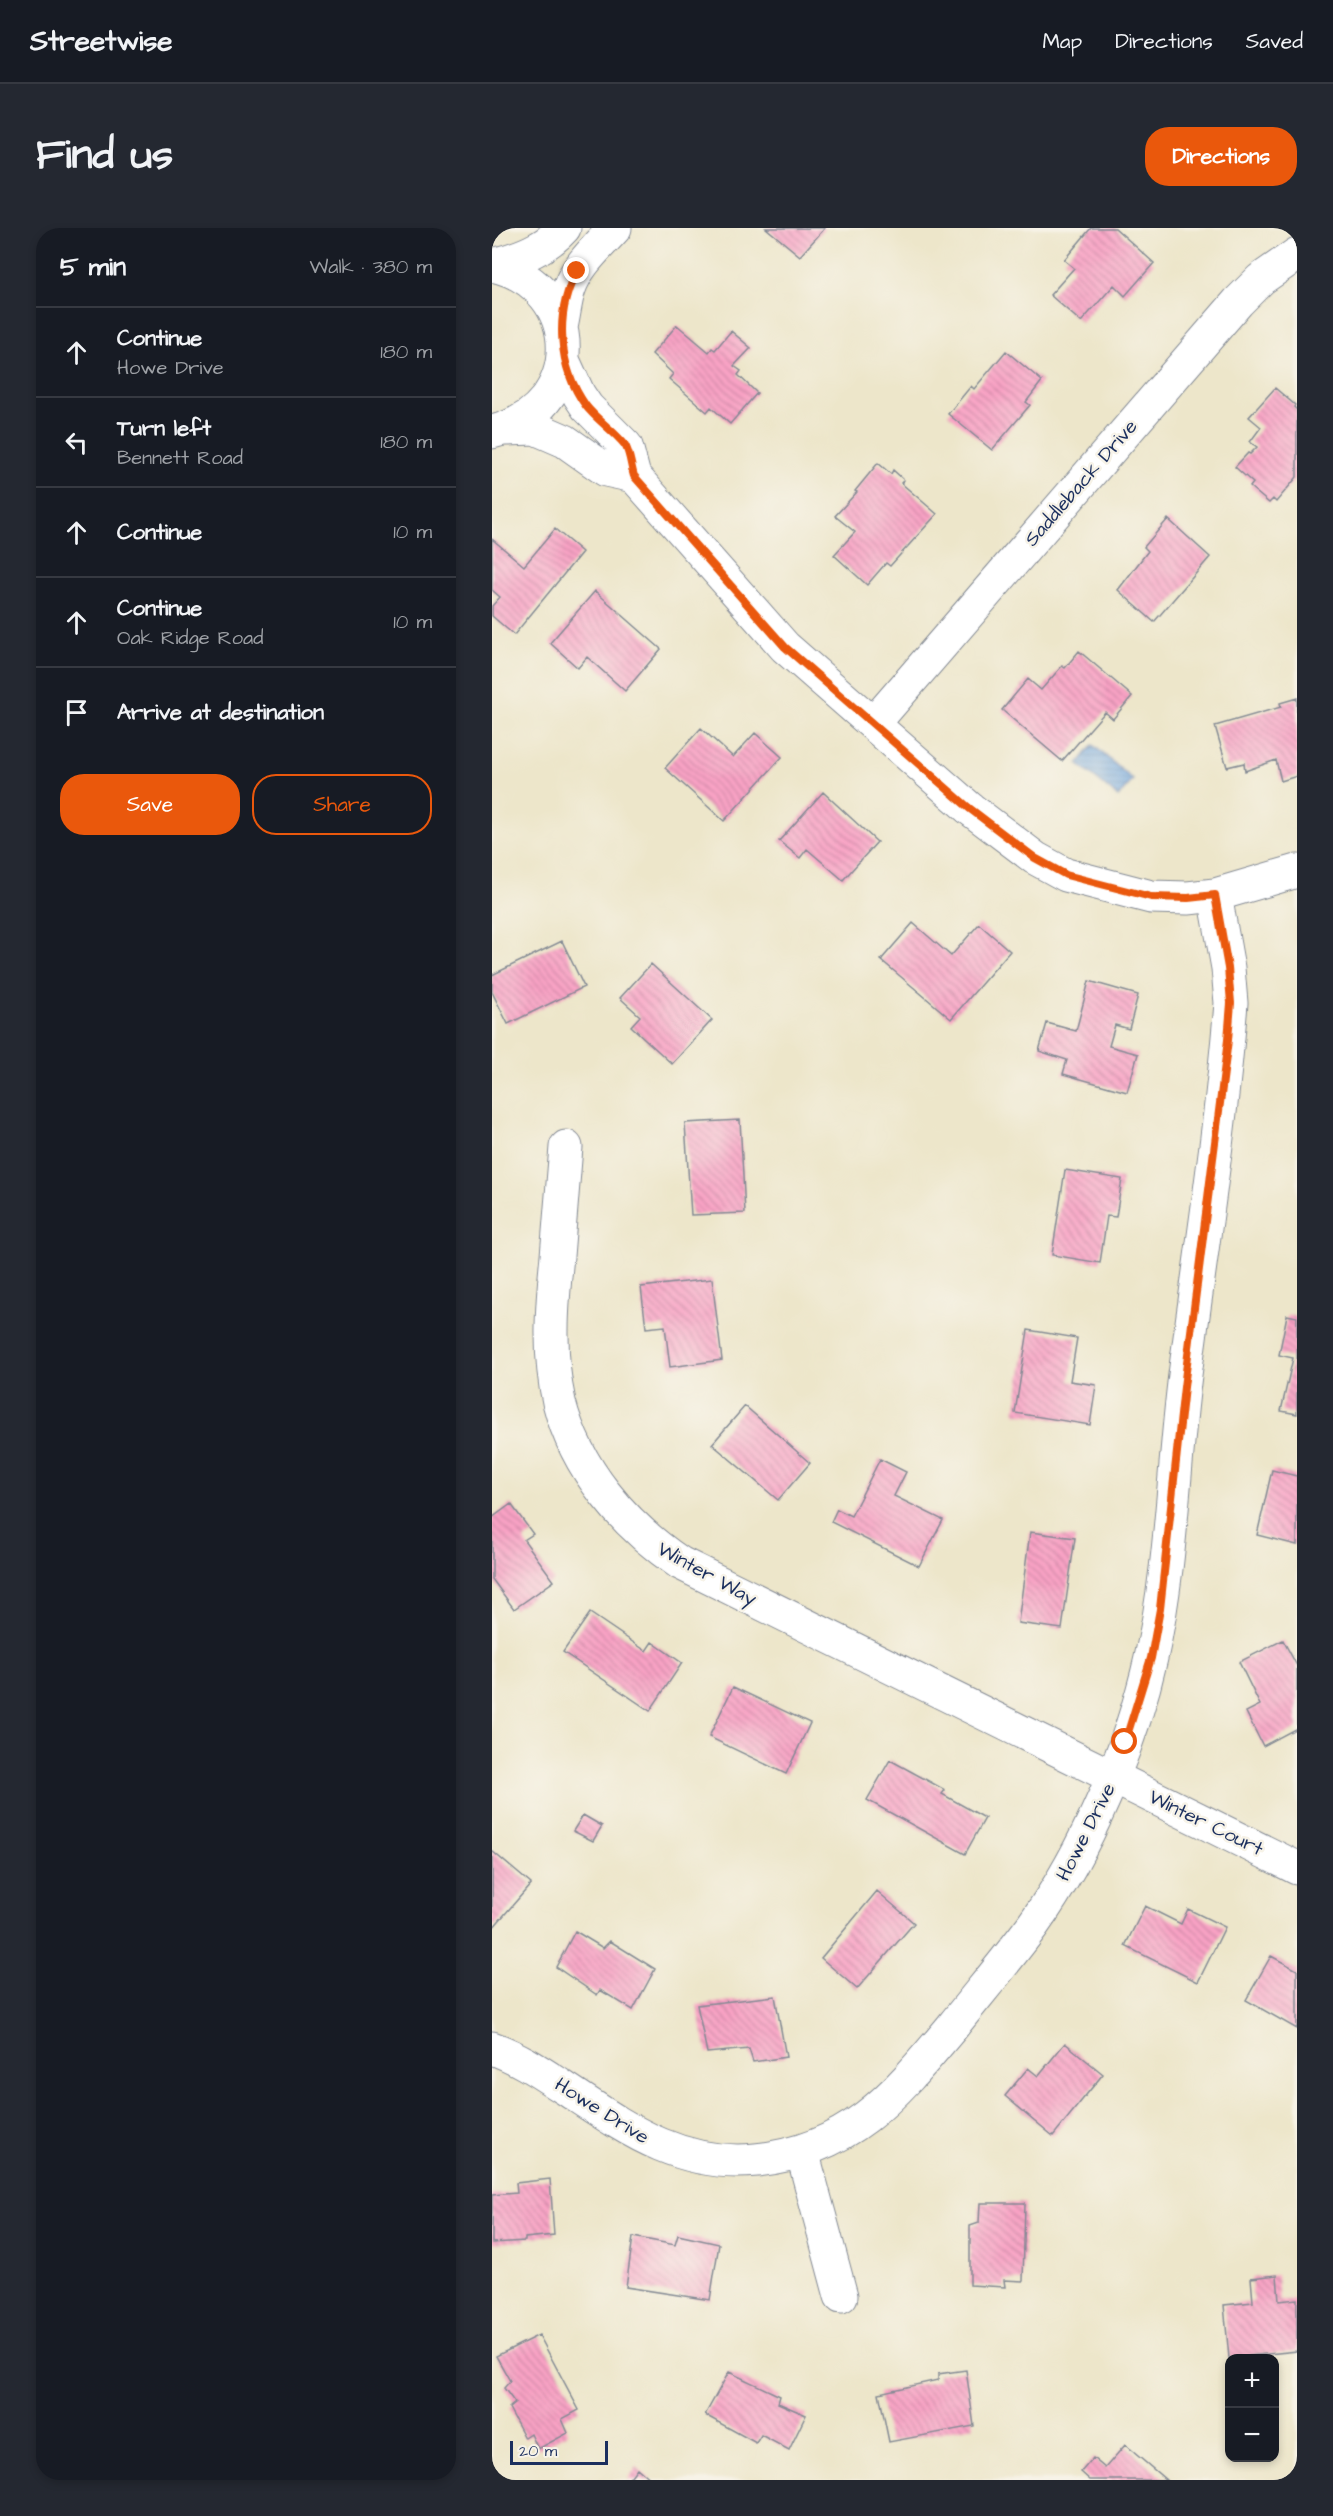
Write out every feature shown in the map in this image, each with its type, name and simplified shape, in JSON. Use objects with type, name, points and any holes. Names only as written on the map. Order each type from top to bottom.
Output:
[{"type":"street","points":[[493,265],[532,253],[556,237],[564,228]]},
{"type":"street","points":[[499,430],[534,414],[554,389],[563,360],[561,327],[568,291],[577,271],[615,228]]},
{"type":"street","name":"Saddleback Drive","points":[[874,723],[1238,302],[1261,279],[1297,254]]},
{"type":"street","points":[[493,265],[524,276],[537,286],[556,312],[561,327]]},
{"type":"street","points":[[563,360],[587,407],[626,446],[634,476],[785,647],[969,808],[1035,858],[1066,875],[1151,897],[1188,898],[1215,895],[1297,871]]},
{"type":"street","points":[[499,430],[536,428],[566,441],[606,470],[634,476]]},
{"type":"street","name":"Howe Drive","points":[[492,2048],[530,2065],[634,2134],[674,2152],[713,2158],[754,2160],[802,2151],[848,2131],[878,2110],[911,2076],[1035,1922],[1064,1877],[1114,1778],[1151,1658],[1160,1609],[1184,1387],[1231,1003],[1228,968],[1215,895]]},
{"type":"street","name":"Winter Way","points":[[566,1147],[551,1322],[560,1402],[573,1440],[597,1482],[622,1516],[650,1543],[680,1563],[1114,1778]]},
{"type":"street","name":"Winter Court","points":[[1114,1778],[1297,1868]]},
{"type":"street","points":[[802,2151],[841,2296]]},
{"type":"water","points":[[1093,745],[1133,780],[1118,797],[1078,764]]},
{"type":"building","points":[[766,228],[825,228],[800,256]]},
{"type":"building","points":[[1091,228],[1115,228],[1154,263],[1125,296],[1114,285],[1081,322],[1050,295],[1074,268],[1064,260]]},
{"type":"building","points":[[677,325],[709,352],[712,348],[715,350],[731,331],[751,348],[734,366],[741,371],[738,375],[757,393],[730,424],[711,407],[707,412],[669,379],[673,374],[652,354]]},
{"type":"building","points":[[1006,351],[1042,381],[1026,402],[1030,405],[992,450],[948,414],[971,386],[974,389]]},
{"type":"building","points":[[1275,388],[1295,405],[1297,410],[1297,477],[1276,502],[1273,499],[1269,503],[1250,487],[1253,483],[1235,467],[1257,447],[1250,442],[1261,427],[1249,417]]},
{"type":"building","points":[[878,463],[891,474],[893,470],[904,480],[901,483],[937,514],[890,566],[886,563],[867,585],[834,555],[855,532],[835,516],[857,492],[855,491]]},
{"type":"building","points":[[1168,519],[1210,557],[1154,622],[1118,590],[1148,551],[1144,547]]},
{"type":"building","points":[[555,529],[582,552],[514,635],[492,616],[492,606],[500,597],[492,590],[492,539],[524,566]]},
{"type":"building","points":[[595,591],[661,649],[625,691],[587,657],[578,668],[550,643]]},
{"type":"building","points":[[1079,651],[1132,696],[1113,719],[1105,712],[1062,761],[1002,710],[1028,679],[1041,690],[1062,666],[1065,668]]},
{"type":"building","points":[[1297,698],[1297,776],[1281,781],[1276,760],[1245,771],[1244,763],[1227,767],[1215,726],[1281,707],[1280,703]]},
{"type":"building","points":[[701,728],[733,757],[755,733],[782,757],[724,821],[665,768]]},
{"type":"building","points":[[823,792],[877,842],[843,880],[807,849],[800,858],[779,841]]},
{"type":"building","points":[[913,923],[951,956],[979,924],[1010,951],[951,1019],[881,960]]},
{"type":"building","points":[[562,941],[584,987],[508,1024],[492,992],[492,975]]},
{"type":"building","points":[[651,964],[712,1020],[672,1064],[631,1026],[640,1016],[620,998]]},
{"type":"building","points":[[1089,981],[1138,995],[1129,1029],[1115,1025],[1109,1046],[1138,1054],[1127,1092],[1063,1074],[1067,1060],[1039,1051],[1047,1023],[1076,1031]]},
{"type":"building","points":[[740,1120],[745,1213],[691,1215],[685,1123]]},
{"type":"building","points":[[1065,1170],[1122,1179],[1116,1217],[1107,1216],[1100,1263],[1052,1255]]},
{"type":"building","points":[[712,1279],[722,1360],[670,1367],[665,1326],[646,1328],[641,1287]]},
{"type":"building","points":[[1287,1315],[1297,1317],[1297,1414],[1281,1411],[1293,1358],[1279,1355]]},
{"type":"building","points":[[1028,1330],[1077,1338],[1070,1381],[1096,1385],[1090,1425],[1015,1413]]},
{"type":"building","points":[[745,1406],[810,1463],[778,1500],[712,1444]]},
{"type":"building","points":[[880,1459],[906,1472],[894,1496],[943,1520],[919,1566],[831,1522],[837,1509],[851,1516]]},
{"type":"building","points":[[1272,1470],[1297,1476],[1297,1545],[1257,1535]]},
{"type":"building","points":[[511,1504],[533,1534],[524,1540],[554,1581],[514,1609],[492,1579],[492,1518]]},
{"type":"building","points":[[1030,1532],[1075,1538],[1062,1629],[1018,1623]]},
{"type":"building","points":[[590,1613],[646,1651],[652,1642],[682,1663],[650,1711],[563,1652]]},
{"type":"building","points":[[1283,1640],[1297,1666],[1297,1728],[1263,1746],[1246,1712],[1260,1705],[1239,1662]]},
{"type":"building","points":[[733,1687],[810,1723],[786,1774],[709,1737]]},
{"type":"building","points":[[890,1760],[945,1790],[942,1794],[985,1818],[965,1854],[867,1800]]},
{"type":"building","points":[[583,1815],[602,1826],[593,1841],[573,1831]]},
{"type":"building","points":[[492,1851],[531,1884],[492,1929]]},
{"type":"building","points":[[877,1891],[914,1923],[857,1989],[821,1958]]},
{"type":"building","points":[[1145,1906],[1181,1924],[1188,1909],[1225,1927],[1198,1982],[1125,1946]]},
{"type":"building","points":[[575,1931],[603,1948],[610,1941],[655,1969],[633,2010],[600,1990],[597,1995],[556,1967]]},
{"type":"building","points":[[1271,1956],[1297,1970],[1297,2029],[1246,2000]]},
{"type":"building","points":[[775,1996],[786,2057],[753,2062],[749,2049],[707,2053],[697,2005]]},
{"type":"building","points":[[1065,2043],[1103,2074],[1053,2136],[1005,2096],[1028,2068],[1038,2076]]},
{"type":"building","points":[[550,2179],[554,2235],[525,2238],[525,2241],[492,2243],[492,2195],[517,2193],[516,2183]]},
{"type":"building","points":[[980,2203],[1025,2203],[1023,2281],[1004,2280],[1005,2287],[970,2285],[970,2226],[979,2223]]},
{"type":"building","points":[[678,2235],[719,2244],[710,2300],[626,2287],[633,2237],[675,2245]]},
{"type":"building","points":[[1277,2275],[1279,2301],[1297,2299],[1297,2351],[1229,2354],[1224,2305],[1253,2302],[1251,2278]]},
{"type":"building","points":[[539,2335],[579,2410],[562,2419],[568,2433],[538,2449],[531,2434],[525,2438],[509,2408],[515,2403],[504,2388],[510,2381],[496,2356]]},
{"type":"building","points":[[966,2370],[974,2426],[889,2442],[879,2393],[938,2380],[938,2374]]},
{"type":"building","points":[[729,2372],[780,2396],[778,2403],[806,2415],[789,2450],[761,2435],[756,2443],[705,2415]]},
{"type":"building","points":[[1125,2445],[1166,2480],[1090,2480],[1081,2472],[1093,2458],[1105,2468]]},
{"type":"building","points":[[637,2468],[651,2480],[628,2480]]},
{"type":"route","points":[[577,271],[568,291],[561,327],[564,344],[563,360],[579,395],[587,407],[626,446],[634,476],[785,647],[969,808],[1035,858],[1066,875],[1105,887],[1151,897],[1188,898],[1215,895],[1228,968],[1231,1003],[1228,1040],[1184,1387],[1160,1609],[1151,1658],[1125,1742]]}]
